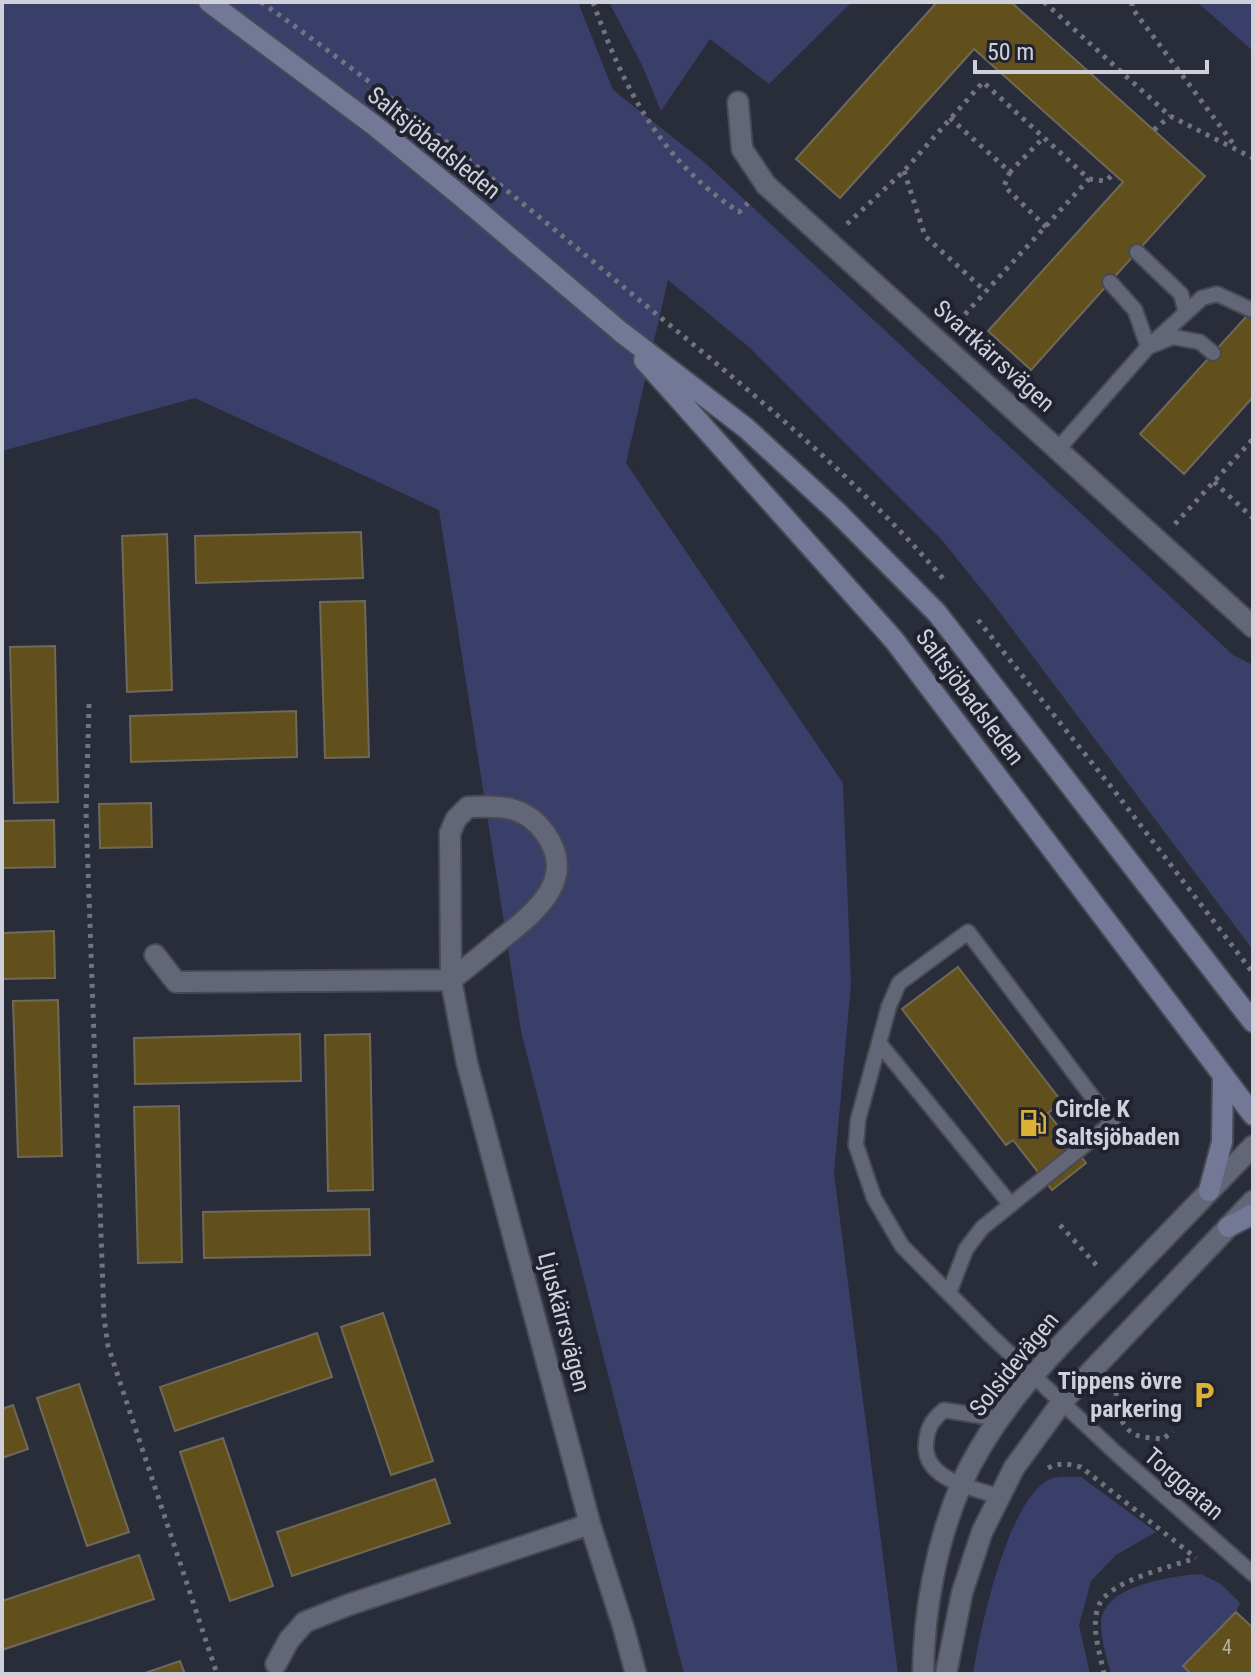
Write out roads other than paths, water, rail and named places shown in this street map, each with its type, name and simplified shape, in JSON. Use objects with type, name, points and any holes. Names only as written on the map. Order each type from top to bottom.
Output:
[{"type":"main road","name":"Saltsjöbadsleden","points":[[209,2],[375,126],[621,332],[746,428],[836,511],[937,613],[1253,1022]]},
{"type":"main road","name":"Saltsjöbadsleden","points":[[621,332],[680,404],[788,518],[894,640],[1253,1115]]},
{"type":"main road","points":[[1209,1191],[1222,1142],[1223,1075]]},
{"type":"main road","points":[[1228,1227],[1253,1214]]},
{"type":"street","name":"Svartkärrsvägen","points":[[738,102],[742,149],[766,185],[1253,627]]},
{"type":"street","name":"Ljuskärrsvägen","points":[[451,980],[541,905],[557,873],[555,848],[542,829],[525,815],[505,806],[468,807],[456,819],[450,833],[451,980],[467,1063],[590,1524],[636,1674]]},
{"type":"street","points":[[155,955],[176,982],[451,980]]},
{"type":"street","name":"Solsidevägen","points":[[923,1674],[923,1643],[932,1582],[949,1519],[962,1485],[999,1419],[1033,1375],[1253,1146]]},
{"type":"street","points":[[946,1674],[962,1593],[982,1532],[1014,1468],[1062,1402],[1253,1201]]},
{"type":"street","points":[[276,1664],[289,1640],[305,1622],[590,1524]]},
{"type":"lane","points":[[1137,252],[1181,294],[1186,313]]},
{"type":"lane","points":[[1110,282],[1135,310],[1148,347]]},
{"type":"lane","points":[[1058,449],[1148,347],[1202,298],[1217,294],[1252,310]]},
{"type":"lane","points":[[1148,347],[1173,337],[1200,342],[1213,353]]},
{"type":"lane","name":"Torggatan","points":[[1011,1205],[1112,1123],[968,932],[899,983],[889,1006],[858,1120],[856,1145],[874,1198],[902,1246],[949,1293],[1117,1454],[1253,1574]]},
{"type":"lane","points":[[879,1043],[1011,1205],[982,1228],[966,1249],[949,1293]]},
{"type":"lane","points":[[998,1496],[962,1485],[943,1475],[928,1462],[926,1440],[933,1420],[944,1410],[999,1419]]},
{"type":"place","name":"Circle K Saltsjöbaden","points":[[1033,1123]]},
{"type":"place","name":"Tippens övre parkering","points":[[1204,1395]]}]
